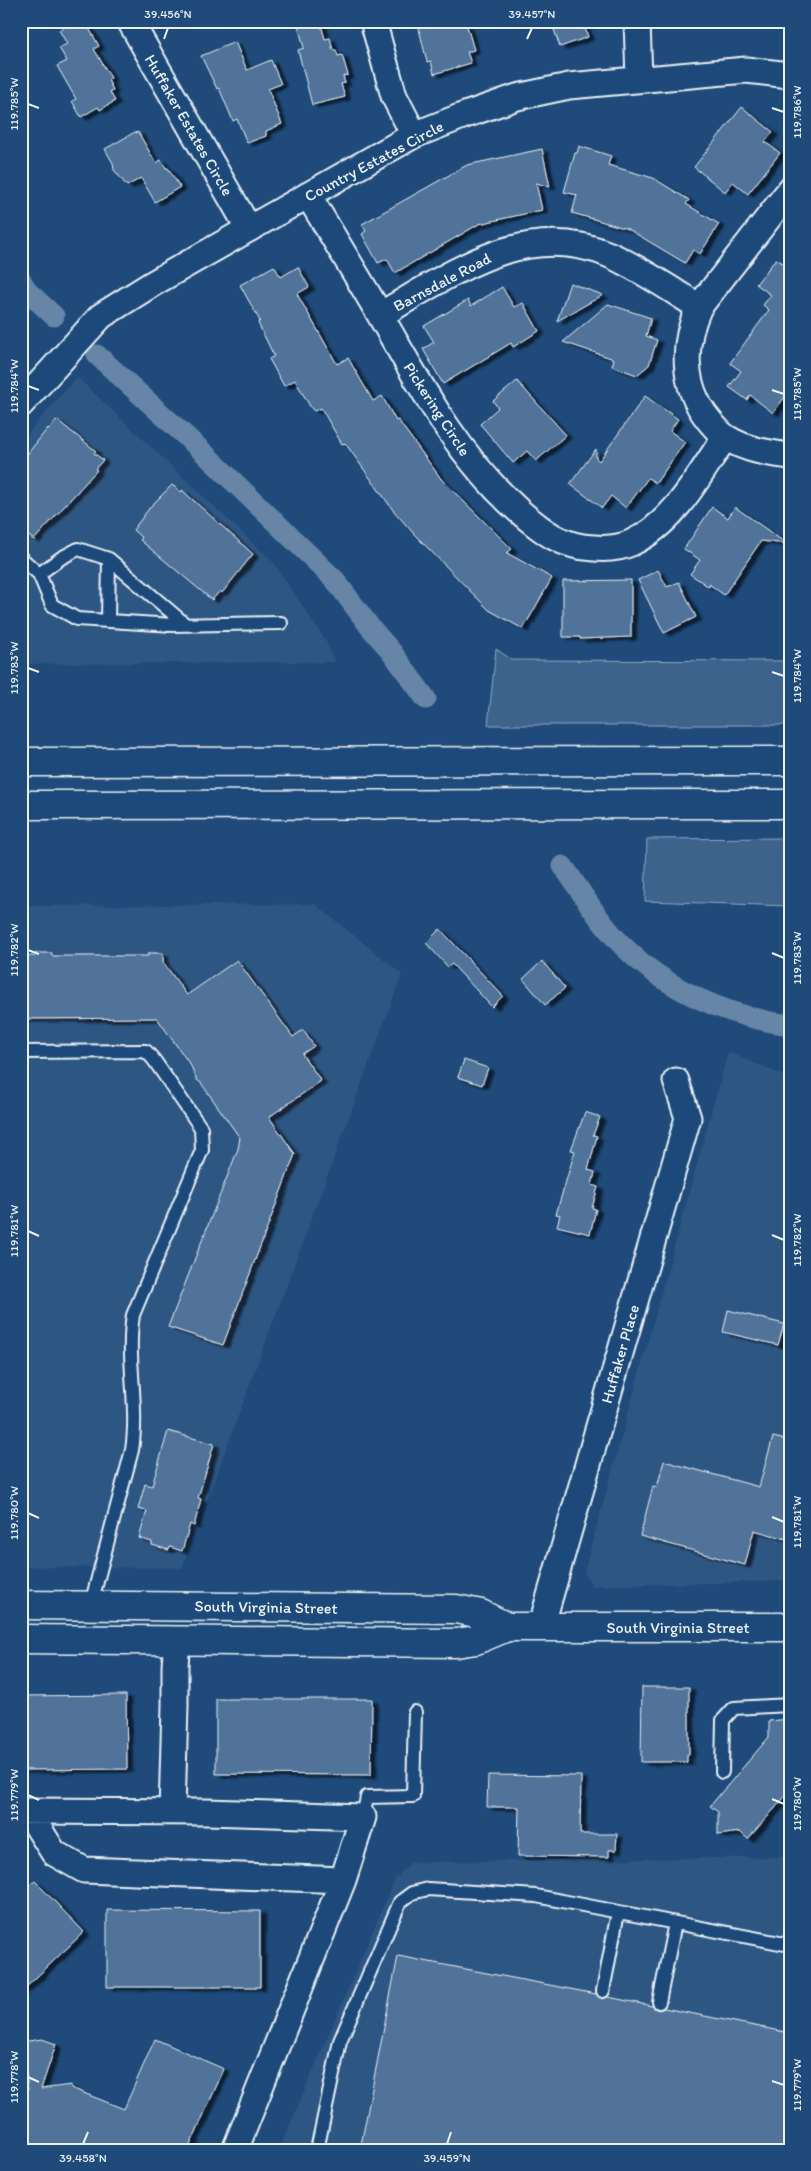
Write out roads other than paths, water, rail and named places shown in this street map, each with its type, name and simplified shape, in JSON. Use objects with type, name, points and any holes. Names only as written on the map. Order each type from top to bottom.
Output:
[{"type":"main road","points":[[21,762],[790,761]]},
{"type":"main road","points":[[21,805],[790,804]]},
{"type":"main road","name":"South Virginia Street","points":[[21,1605],[90,1604],[456,1610],[481,1614],[507,1627]]},
{"type":"main road","name":"South Virginia Street","points":[[21,1639],[456,1643],[476,1640],[507,1627],[790,1627]]},
{"type":"street","name":"Huffaker Estates Circle","points":[[130,21],[249,229]]},
{"type":"street","points":[[373,21],[394,96],[414,135]]},
{"type":"street","points":[[637,21],[639,79]]},
{"type":"street","name":"Country Estates Circle","points":[[21,404],[101,316],[144,288],[414,135],[517,97],[569,86],[746,70],[790,75]]},
{"type":"street","points":[[790,190],[699,307],[691,324],[687,348],[687,370],[692,394],[701,410],[725,438],[746,448],[790,456]]},
{"type":"street","name":"Pickering Circle","points":[[308,195],[444,424],[472,464],[508,501],[541,530],[562,542],[583,548],[608,549],[630,544],[647,535],[663,522],[677,506],[725,438]]},
{"type":"street","name":"Barnsdale Road","points":[[380,315],[477,260],[504,250],[540,244],[585,247],[609,255],[699,307]]},
{"type":"street","name":"Huffaker Place","points":[[542,1627],[688,1118],[676,1081]]},
{"type":"street","points":[[172,1812],[177,1640]]},
{"type":"street","points":[[28,1822],[172,1812],[363,1817],[343,1880],[235,2150]]},
{"type":"street","points":[[28,1822],[54,1854],[84,1870],[343,1880]]},
{"type":"lane","points":[[39,574],[61,558],[78,549],[109,559],[185,624]]},
{"type":"lane","points":[[21,558],[39,574],[52,605],[77,619],[185,624],[281,623]]},
{"type":"lane","points":[[108,621],[109,559]]},
{"type":"lane","points":[[21,1052],[146,1051],[200,1128],[202,1150],[134,1315],[130,1338],[135,1430],[132,1450],[90,1604]]},
{"type":"lane","points":[[722,1772],[722,1720],[734,1708],[790,1705]]},
{"type":"lane","points":[[363,1817],[367,1797],[414,1796],[415,1712]]},
{"type":"lane","points":[[316,2150],[340,2041],[400,1902],[412,1893],[428,1889],[536,1896],[790,1946]]},
{"type":"lane","points":[[603,1991],[618,1912]]},
{"type":"lane","points":[[659,2002],[675,1923]]},
{"type":"waterway","points":[[21,280],[27,291],[54,316]]},
{"type":"waterway","points":[[97,355],[203,452],[335,580],[426,699]]},
{"type":"waterway","points":[[563,866],[607,928],[640,962],[659,976],[700,999],[722,1008],[767,1021],[790,1025]]}]
